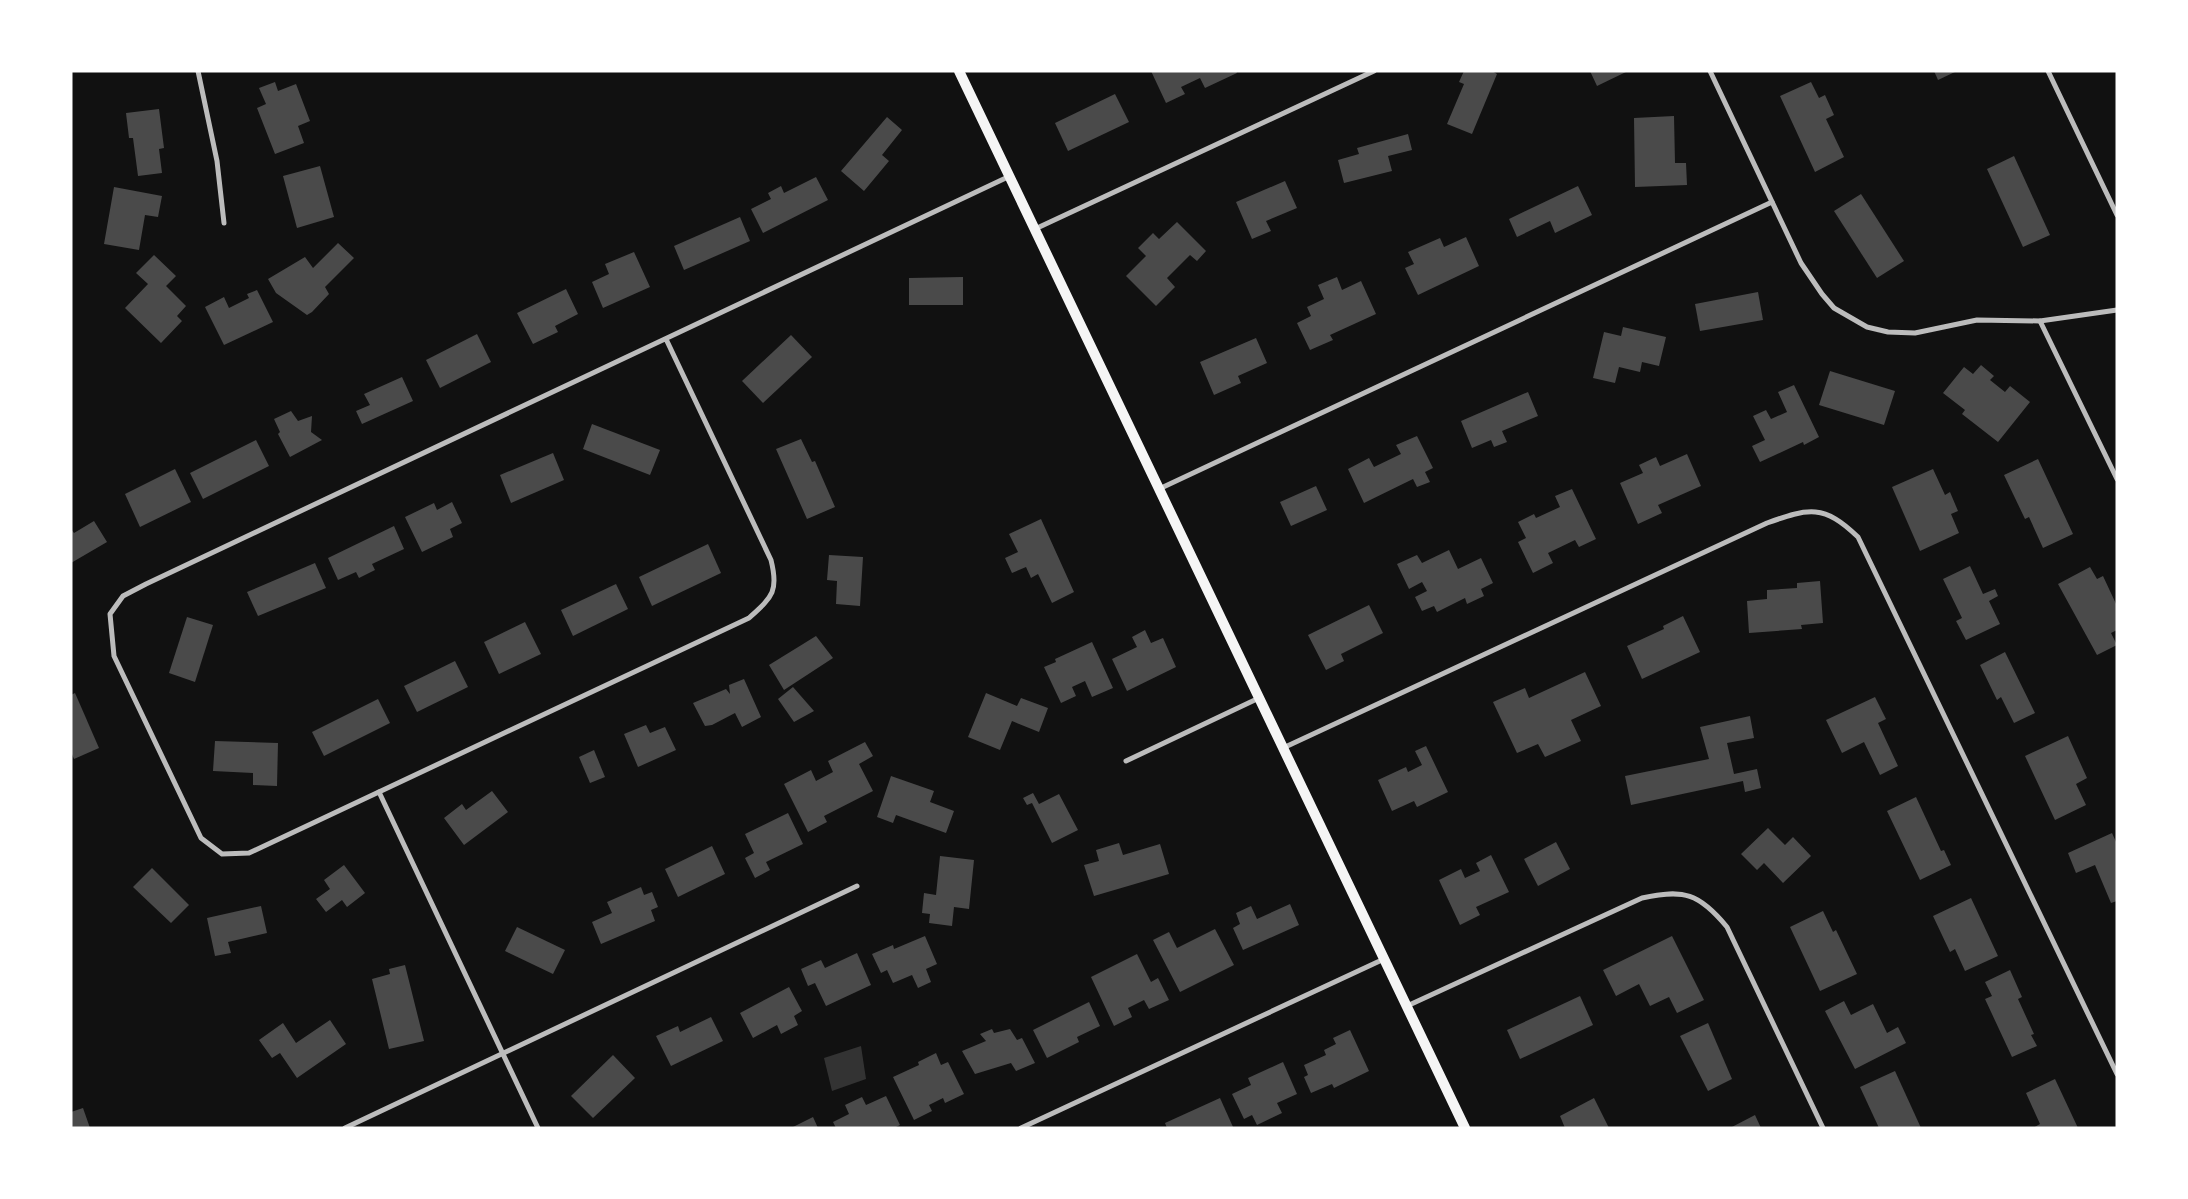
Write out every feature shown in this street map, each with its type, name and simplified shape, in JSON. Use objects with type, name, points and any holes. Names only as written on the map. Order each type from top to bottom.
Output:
[{"type":"main road","points":[[959,71],[1465,1128]]},
{"type":"street","points":[[198,71],[217,161],[224,223]]},
{"type":"street","points":[[1035,229],[1374,71]]},
{"type":"street","points":[[1710,71],[1801,263],[1834,308],[1867,327],[1888,332],[1915,332],[1977,320],[2040,321],[2117,310]]},
{"type":"street","points":[[2048,71],[2117,215]]},
{"type":"street","points":[[666,338],[771,560],[776,578],[772,596],[749,618],[249,853],[222,854],[201,838],[114,656],[110,614],[124,596],[146,584],[666,338],[1010,176]]},
{"type":"street","points":[[1160,489],[1772,202]]},
{"type":"street","points":[[2040,321],[2117,479]]},
{"type":"street","points":[[1283,748],[1767,523],[1801,511],[1824,514],[1843,523],[1858,537],[2117,1074]]},
{"type":"street","points":[[1126,760],[1259,698]]},
{"type":"street","points":[[379,792],[538,1128]]},
{"type":"street","points":[[344,1128],[857,886]]},
{"type":"street","points":[[1407,1006],[1642,898],[1670,892],[1688,896],[1711,907],[1727,927],[1823,1128]]},
{"type":"street","points":[[1021,1128],[1384,959]]},
{"type":"shaded area","points":[[861,1046],[866,1079],[832,1091],[824,1058]]},
{"type":"building","points":[[1151,71],[1236,71],[1237,73],[1205,88],[1200,78],[1181,87],[1185,94],[1166,103]]},
{"type":"building","points":[[1464,71],[1492,71],[1497,74],[1472,134],[1447,124],[1464,84],[1459,82]]},
{"type":"building","points":[[1590,71],[1628,71],[1597,86]]},
{"type":"building","points":[[1934,71],[1957,71],[1938,80]]},
{"type":"building","points":[[275,82],[278,91],[296,84],[310,121],[298,126],[304,143],[275,154],[257,108],[266,104],[259,88]]},
{"type":"building","points":[[1811,82],[1819,98],[1825,95],[1834,115],[1826,119],[1844,157],[1815,172],[1780,96]]},
{"type":"building","points":[[1115,94],[1129,122],[1068,151],[1055,123]]},
{"type":"building","points":[[159,109],[164,148],[159,149],[162,173],[138,176],[133,138],[129,138],[126,113]]},
{"type":"building","points":[[1674,116],[1675,163],[1686,163],[1687,185],[1635,187],[1634,118]]},
{"type":"building","points":[[887,117],[902,130],[882,155],[889,161],[864,191],[841,171]]},
{"type":"building","points":[[1408,134],[1412,150],[1388,156],[1392,171],[1344,183],[1338,160],[1359,154],[1357,148]]},
{"type":"building","points":[[2014,156],[2050,235],[2023,247],[1987,169]]},
{"type":"building","points":[[320,166],[334,217],[297,228],[283,176]]},
{"type":"building","points":[[816,177],[828,200],[763,233],[751,209],[771,199],[768,193],[781,186],[784,193]]},
{"type":"building","points":[[1285,181],[1297,208],[1266,221],[1271,231],[1252,239],[1236,202]]},
{"type":"building","points":[[1578,186],[1592,215],[1555,233],[1550,221],[1517,237],[1509,219]]},
{"type":"building","points":[[114,187],[162,196],[158,217],[145,215],[139,250],[104,244]]},
{"type":"building","points":[[1861,194],[1904,261],[1877,278],[1834,211]]},
{"type":"building","points":[[740,217],[750,241],[684,270],[674,246]]},
{"type":"building","points":[[1177,222],[1206,251],[1197,261],[1190,255],[1167,278],[1175,287],[1156,306],[1126,276],[1146,256],[1138,248],[1153,233],[1159,239]]},
{"type":"building","points":[[1466,237],[1479,266],[1418,295],[1405,268],[1414,264],[1408,252],[1440,238],[1444,247]]},
{"type":"building","points":[[338,243],[354,258],[325,287],[329,294],[312,312],[307,315],[276,293],[268,279],[305,257],[313,268]]},
{"type":"building","points":[[634,252],[650,287],[603,308],[592,282],[609,274],[605,264]]},
{"type":"building","points":[[154,255],[176,276],[166,286],[186,306],[177,316],[182,321],[161,343],[125,308],[148,284],[136,273]]},
{"type":"building","points":[[963,277],[963,305],[909,305],[909,278]]},
{"type":"building","points":[[1337,277],[1342,290],[1361,281],[1376,314],[1330,335],[1333,340],[1310,350],[1297,323],[1311,316],[1307,307],[1324,299],[1318,285]]},
{"type":"building","points":[[566,289],[578,314],[555,326],[558,332],[533,344],[517,313]]},
{"type":"building","points":[[257,290],[273,322],[224,345],[205,307],[224,297],[229,308],[249,298],[247,294]]},
{"type":"building","points":[[1758,292],[1763,320],[1700,331],[1695,304]]},
{"type":"building","points":[[1623,327],[1666,337],[1659,366],[1642,362],[1640,372],[1619,367],[1615,383],[1593,378],[1604,332],[1621,336]]},
{"type":"building","points":[[477,334],[491,362],[440,388],[426,360]]},
{"type":"building","points":[[791,335],[812,357],[763,403],[742,381]]},
{"type":"building","points":[[1256,338],[1267,363],[1238,376],[1241,383],[1214,395],[1200,362]]},
{"type":"building","points":[[1981,365],[1994,376],[1990,380],[2005,392],[2010,386],[2030,402],[1998,442],[1962,414],[1965,410],[1943,393],[1964,367],[1973,374]]},
{"type":"building","points":[[1830,371],[1895,391],[1884,425],[1819,405]]},
{"type":"building","points":[[402,377],[413,401],[362,424],[356,411],[370,405],[364,394]]},
{"type":"building","points":[[1794,385],[1819,437],[1804,445],[1803,442],[1760,462],[1752,446],[1765,440],[1753,416],[1766,410],[1771,419],[1787,412],[1778,392]]},
{"type":"building","points":[[1528,392],[1538,416],[1502,431],[1507,442],[1494,447],[1491,440],[1472,448],[1461,421]]},
{"type":"building","points":[[291,411],[298,421],[312,416],[311,432],[322,440],[290,457],[278,434],[280,432],[274,419]]},
{"type":"building","points":[[592,424],[660,450],[650,475],[583,449]]},
{"type":"building","points":[[1417,436],[1433,468],[1425,472],[1430,482],[1417,487],[1413,479],[1364,503],[1348,469],[1369,458],[1374,467],[1401,454],[1396,445]]},
{"type":"building","points":[[801,439],[812,462],[815,461],[835,507],[807,519],[776,449]]},
{"type":"building","points":[[256,440],[269,466],[203,499],[190,473]]},
{"type":"building","points":[[553,453],[564,480],[511,503],[500,475]]},
{"type":"building","points":[[1687,454],[1701,486],[1658,505],[1662,513],[1638,524],[1620,483],[1643,473],[1639,465],[1656,457],[1660,466]]},
{"type":"building","points":[[2038,459],[2073,534],[2043,548],[2029,517],[2025,519],[2004,475]]},
{"type":"building","points":[[175,469],[191,502],[140,527],[125,494]]},
{"type":"building","points":[[1933,469],[1945,495],[1950,492],[1958,511],[1951,514],[1959,533],[1920,551],[1892,487]]},
{"type":"building","points":[[1316,486],[1327,510],[1291,526],[1280,502]]},
{"type":"building","points":[[1572,489],[1596,539],[1579,547],[1575,540],[1548,553],[1553,563],[1533,573],[1518,542],[1526,538],[1518,522],[1534,514],[1536,518],[1560,507],[1555,496]]},
{"type":"building","points":[[452,502],[462,523],[450,529],[453,537],[422,552],[405,517],[434,503],[437,510]]},
{"type":"building","points":[[1041,519],[1074,592],[1052,603],[1038,574],[1031,578],[1026,567],[1012,573],[1005,558],[1018,552],[1009,534]]},
{"type":"building","points":[[94,521],[107,542],[71,563],[71,529],[74,533]]},
{"type":"building","points":[[394,526],[404,549],[372,564],[375,570],[359,578],[356,572],[338,580],[328,558]]},
{"type":"building","points":[[708,544],[721,573],[652,606],[639,577]]},
{"type":"building","points":[[1449,550],[1458,569],[1481,558],[1493,583],[1481,589],[1484,596],[1467,604],[1465,598],[1437,612],[1434,606],[1422,611],[1415,597],[1427,591],[1422,582],[1409,589],[1397,564],[1417,555],[1422,563]]},
{"type":"building","points":[[829,555],[863,557],[860,606],[836,604],[837,581],[827,580]]},
{"type":"building","points":[[315,563],[326,588],[258,616],[247,592]]},
{"type":"building","points":[[1970,566],[1983,594],[1995,589],[1998,596],[1989,601],[2000,624],[1966,640],[1956,621],[1962,618],[1943,579]]},
{"type":"building","points":[[2090,567],[2097,579],[2103,576],[2117,606],[2117,630],[2111,633],[2117,645],[2097,655],[2058,584]]},
{"type":"building","points":[[1820,581],[1823,623],[1801,625],[1802,629],[1749,633],[1747,601],[1767,599],[1767,590],[1797,588],[1797,583]]},
{"type":"building","points":[[616,584],[628,609],[573,636],[561,610]]},
{"type":"building","points":[[1369,605],[1383,633],[1341,654],[1344,661],[1326,670],[1308,635]]},
{"type":"building","points":[[1683,616],[1700,652],[1642,679],[1627,646],[1664,629],[1663,626]]},
{"type":"building","points":[[187,617],[213,625],[195,682],[169,673]]},
{"type":"building","points":[[525,622],[541,654],[499,674],[484,642]]},
{"type":"building","points":[[1145,630],[1151,643],[1163,638],[1176,667],[1127,691],[1112,659],[1137,647],[1132,637]]},
{"type":"building","points":[[816,636],[833,658],[784,690],[769,665]]},
{"type":"building","points":[[1092,642],[1113,688],[1092,697],[1085,681],[1072,687],[1076,696],[1061,703],[1044,667],[1056,662],[1055,659]]},
{"type":"building","points":[[2005,652],[2035,713],[2014,723],[2001,697],[1997,700],[1980,665]]},
{"type":"building","points":[[455,661],[468,687],[417,712],[404,686]]},
{"type":"building","points":[[1585,672],[1601,706],[1571,720],[1581,741],[1545,757],[1538,744],[1517,753],[1493,702],[1525,688],[1529,698]]},
{"type":"building","points":[[744,679],[761,717],[742,727],[735,713],[712,725],[705,726],[693,703],[726,689],[730,694],[729,685]]},
{"type":"building","points":[[793,687],[814,711],[794,722],[778,699]]},
{"type":"building","points":[[75,693],[99,748],[74,759],[71,752],[71,695]]},
{"type":"building","points":[[986,693],[1017,706],[1021,698],[1048,708],[1039,732],[1012,721],[1000,750],[968,737]]},
{"type":"building","points":[[1875,697],[1886,719],[1878,723],[1898,766],[1880,775],[1864,742],[1842,753],[1826,720]]},
{"type":"building","points":[[378,699],[390,723],[324,756],[312,732]]},
{"type":"building","points":[[1750,716],[1754,738],[1727,743],[1734,774],[1757,769],[1761,788],[1745,792],[1743,781],[1631,805],[1625,776],[1709,759],[1700,727]]},
{"type":"building","points":[[646,725],[650,733],[665,727],[676,750],[638,767],[624,734]]},
{"type":"building","points":[[2068,736],[2087,778],[2076,784],[2086,805],[2055,820],[2025,756]]},
{"type":"building","points":[[215,741],[278,743],[277,786],[253,785],[253,773],[213,771]]},
{"type":"building","points":[[865,742],[873,756],[859,764],[873,791],[824,816],[827,822],[808,832],[784,784],[811,770],[816,781],[833,772],[828,761]]},
{"type":"building","points":[[1426,746],[1448,792],[1417,807],[1414,801],[1392,811],[1378,780],[1406,767],[1408,772],[1422,765],[1415,751]]},
{"type":"building","points":[[594,750],[605,777],[590,783],[579,757]]},
{"type":"building","points":[[891,776],[934,791],[930,802],[954,811],[946,833],[896,815],[893,823],[877,817]]},
{"type":"building","points":[[492,791],[508,812],[464,845],[444,818],[462,804],[466,810]]},
{"type":"building","points":[[1033,793],[1039,804],[1059,794],[1078,830],[1052,843],[1032,803],[1027,805],[1023,798]]},
{"type":"building","points":[[1916,797],[1941,851],[1944,850],[1951,865],[1920,880],[1887,811]]},
{"type":"building","points":[[788,813],[803,844],[766,862],[770,870],[755,878],[745,858],[754,853],[745,834]]},
{"type":"building","points":[[1768,828],[1785,845],[1793,837],[1811,856],[1783,883],[1764,863],[1757,870],[1741,854]]},
{"type":"building","points":[[2112,833],[2117,844],[2117,901],[2111,903],[2095,865],[2076,873],[2068,853]]},
{"type":"building","points":[[1556,842],[1570,869],[1538,886],[1524,859]]},
{"type":"building","points":[[1119,843],[1123,855],[1160,844],[1169,874],[1094,896],[1084,865],[1099,861],[1096,850]]},
{"type":"building","points":[[712,846],[725,874],[678,897],[665,869]]},
{"type":"building","points":[[1491,855],[1509,892],[1476,907],[1480,915],[1460,925],[1439,880],[1461,869],[1465,878],[1480,871],[1476,863]]},
{"type":"building","points":[[940,856],[974,860],[969,909],[954,907],[952,926],[929,923],[930,914],[922,913],[924,893],[936,895]]},
{"type":"building","points":[[344,865],[365,893],[347,907],[342,900],[326,912],[316,899],[330,889],[324,880]]},
{"type":"building","points":[[152,868],[189,905],[171,923],[133,887]]},
{"type":"building","points":[[641,887],[644,895],[652,892],[658,907],[651,910],[655,921],[601,944],[592,922],[612,913],[607,902]]},
{"type":"building","points":[[1971,898],[1998,956],[1965,971],[1955,949],[1950,952],[1933,916]]},
{"type":"building","points":[[1290,904],[1299,925],[1243,950],[1233,928],[1240,924],[1236,913],[1251,906],[1257,919]]},
{"type":"building","points":[[261,906],[267,933],[228,942],[231,953],[215,956],[207,918]]},
{"type":"building","points":[[1823,911],[1833,932],[1836,930],[1857,974],[1820,991],[1790,927]]},
{"type":"building","points":[[517,927],[565,950],[553,974],[505,951]]},
{"type":"building","points":[[1215,929],[1234,965],[1180,992],[1153,940],[1169,932],[1177,948]]},
{"type":"building","points":[[925,936],[937,964],[926,969],[931,982],[918,988],[912,975],[893,983],[887,970],[881,973],[872,954],[893,945],[894,949]]},
{"type":"building","points":[[1672,936],[1704,1000],[1677,1013],[1669,997],[1650,1006],[1639,984],[1616,996],[1603,970]]},
{"type":"building","points":[[857,953],[871,985],[826,1006],[815,983],[808,986],[801,969],[821,960],[825,968]]},
{"type":"building","points":[[1137,954],[1151,982],[1158,978],[1169,1000],[1149,1009],[1144,1000],[1128,1008],[1132,1017],[1114,1026],[1091,977]]},
{"type":"building","points":[[405,965],[424,1041],[389,1049],[372,979],[390,974],[389,969]]},
{"type":"building","points":[[2010,970],[2022,997],[2018,999],[2034,1034],[2031,1035],[2037,1046],[2012,1057],[1985,999],[1992,996],[1985,982]]},
{"type":"building","points":[[789,987],[802,1011],[794,1016],[798,1025],[781,1034],[777,1025],[753,1038],[740,1013]]},
{"type":"building","points":[[1580,996],[1593,1025],[1520,1059],[1507,1030]]},
{"type":"building","points":[[1844,1001],[1851,1015],[1873,1004],[1887,1033],[1898,1027],[1906,1043],[1855,1069],[1825,1011]]},
{"type":"building","points":[[1089,1002],[1100,1026],[1077,1037],[1079,1042],[1047,1058],[1033,1030]]},
{"type":"building","points":[[711,1017],[723,1041],[671,1066],[656,1036],[678,1026],[680,1032]]},
{"type":"building","points":[[330,1020],[346,1044],[297,1078],[280,1053],[272,1058],[259,1040],[283,1023],[296,1043]]},
{"type":"building","points":[[1708,1023],[1732,1079],[1708,1091],[1680,1036]]},
{"type":"building","points":[[992,1029],[994,1033],[1010,1029],[1017,1040],[1022,1038],[1035,1063],[1016,1071],[1011,1063],[975,1074],[962,1051],[986,1041],[980,1034]]},
{"type":"building","points":[[1350,1030],[1369,1071],[1334,1088],[1332,1084],[1311,1093],[1304,1077],[1308,1075],[1304,1065],[1326,1055],[1324,1050],[1336,1044],[1333,1038]]},
{"type":"building","points":[[936,1053],[941,1065],[948,1062],[964,1094],[945,1103],[943,1098],[929,1105],[932,1111],[914,1120],[893,1077],[919,1065],[918,1062]]},
{"type":"building","points":[[613,1055],[635,1078],[593,1118],[571,1096]]},
{"type":"building","points":[[1283,1062],[1297,1094],[1277,1103],[1282,1113],[1257,1125],[1252,1115],[1244,1119],[1232,1094],[1251,1085],[1248,1078]]},
{"type":"building","points":[[1895,1071],[1921,1128],[1879,1128],[1860,1087]]},
{"type":"building","points":[[2055,1079],[2078,1128],[2033,1128],[2040,1124],[2026,1093]]},
{"type":"building","points":[[886,1096],[900,1125],[894,1128],[836,1128],[833,1122],[849,1114],[845,1105],[862,1097],[866,1105]]},
{"type":"building","points":[[1220,1098],[1233,1127],[1167,1128],[1165,1123]]},
{"type":"building","points":[[1594,1098],[1609,1128],[1565,1128],[1560,1116]]},
{"type":"building","points":[[83,1108],[90,1128],[71,1128],[71,1112]]},
{"type":"building","points":[[1755,1115],[1761,1128],[1730,1128]]},
{"type":"building","points":[[813,1117],[818,1128],[791,1128]]}]
